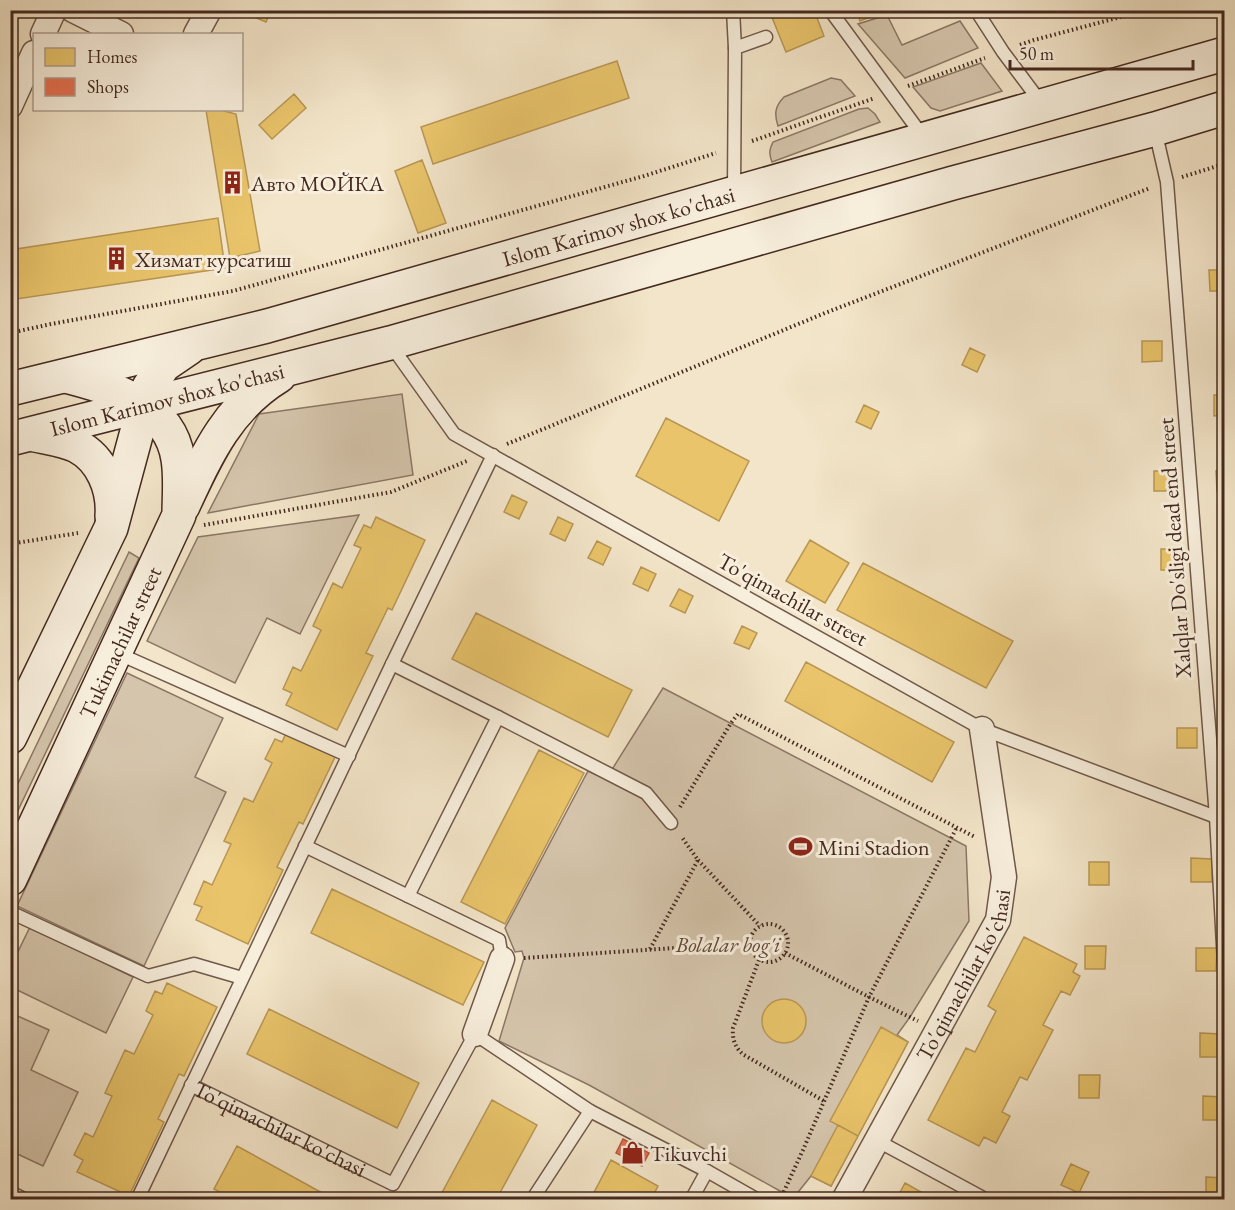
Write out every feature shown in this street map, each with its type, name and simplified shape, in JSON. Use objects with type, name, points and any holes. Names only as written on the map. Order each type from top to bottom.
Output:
[{"type":"main road","name":"Islom Karimov shox ko'chasi","points":[[10,389],[267,326],[1224,54]]},
{"type":"main road","name":"Islom Karimov shox ko'chasi","points":[[21,437],[390,343],[1224,108]]},
{"type":"main road","points":[[11,733],[111,528],[149,387],[164,365],[199,343]]},
{"type":"main road","points":[[176,523],[203,464],[234,414],[249,397],[294,367]]},
{"type":"main road","name":"Tukimachilar street","points":[[10,879],[176,523],[179,460],[174,440],[162,421],[144,405],[122,394],[99,384],[64,376]]},
{"type":"main road","points":[[21,437],[55,439],[89,453],[103,472],[111,493],[111,528]]},
{"type":"street","points":[[43,33],[54,10]]},
{"type":"street","points":[[73,10],[119,33]]},
{"type":"street","points":[[197,33],[209,10]]},
{"type":"street","points":[[10,106],[33,55]]},
{"type":"street","name":"To'qimachilar ko'chasi","points":[[844,1200],[998,920],[1004,877],[982,729]]},
{"type":"street","name":"To'qimachilar ko'chasi","points":[[475,1034],[502,959]]},
{"type":"lane","points":[[733,10],[734,195]]},
{"type":"lane","points":[[830,10],[924,139]]},
{"type":"lane","points":[[976,10],[1003,52],[1043,105]]},
{"type":"lane","points":[[735,48],[766,37]]},
{"type":"lane","name":"Xalqlar Do'sligi dead end street","points":[[1155,129],[1167,182],[1220,817],[1224,964]]},
{"type":"lane","name":"To'qimachilar street","points":[[390,343],[454,434],[982,729],[1220,817]]},
{"type":"lane","points":[[191,1085],[349,756],[490,454]]},
{"type":"lane","points":[[116,652],[349,756]]},
{"type":"lane","points":[[392,664],[646,793],[671,823]]},
{"type":"lane","points":[[408,896],[498,717]]},
{"type":"lane","points":[[305,846],[499,940],[502,959]]},
{"type":"lane","points":[[10,912],[148,976],[194,963],[242,978]]},
{"type":"lane","points":[[475,1034],[590,1111],[758,1200]]},
{"type":"lane","name":"To'qimachilar ko'chasi","points":[[137,1200],[191,1085],[393,1184],[475,1034]]},
{"type":"lane","points":[[532,1200],[590,1111]]},
{"type":"lane","points":[[876,1140],[987,1200]]},
{"type":"lane","points":[[691,1200],[707,1171]]},
{"type":"lane","points":[[10,1192],[26,1200]]},
{"type":"path","points":[[904,88],[1034,40],[1147,10]]},
{"type":"path","points":[[10,333],[233,291],[644,176],[883,96]]},
{"type":"path","points":[[176,523],[391,492],[490,454],[825,313],[1167,182],[1224,165]]},
{"type":"path","points":[[10,544],[111,528]]},
{"type":"path","points":[[760,926],[698,860],[671,823],[738,714],[957,827],[869,997],[780,1200]]},
{"type":"path","points":[[650,949],[698,860]]},
{"type":"path","points":[[769,924],[778,927],[786,934],[788,944],[785,953],[778,960],[768,962],[759,960],[752,952],[750,943],[752,933],[760,926],[769,924]]},
{"type":"path","points":[[502,959],[750,943]]},
{"type":"path","points":[[785,953],[937,1029]]},
{"type":"path","points":[[759,960],[733,1028],[735,1045],[744,1055],[824,1101]]},
{"type":"green space","points":[[887,15],[902,45],[960,21],[978,48],[905,78],[858,24]]},
{"type":"green space","points":[[981,63],[1002,91],[940,111],[931,108],[913,87]]},
{"type":"green space","points":[[831,78],[841,80],[855,96],[778,126],[776,110],[784,97]]},
{"type":"green space","points":[[868,108],[880,122],[772,162],[770,152],[773,142],[859,109]]},
{"type":"green space","points":[[402,394],[413,475],[208,513],[259,414]]},
{"type":"green space","points":[[359,515],[300,634],[267,618],[235,683],[147,641],[198,537]]},
{"type":"green space","points":[[129,552],[139,558],[11,825],[11,798]]},
{"type":"green space","points":[[127,673],[223,718],[195,777],[226,792],[144,966],[17,906]]},
{"type":"green space","name":"Bolalar bog'i","points":[[663,688],[966,846],[969,921],[897,1035],[908,1042],[831,1186],[811,1176],[795,1196],[780,1191],[589,1085],[499,1041],[524,958],[522,951],[515,952],[505,928],[588,771],[606,779]]},
{"type":"green space","points":[[30,927],[133,977],[106,1033],[11,987],[10,968]]},
{"type":"green space","points":[[11,1013],[49,1030],[31,1070],[78,1092],[43,1166],[11,1151]]},
{"type":"building: Homes","points":[[251,10],[271,10],[266,22],[249,15]]},
{"type":"building: Homes","points":[[769,10],[814,10],[824,36],[786,52]]},
{"type":"building: Homes","points":[[856,10],[888,10],[860,21]]},
{"type":"building: Homes","points":[[617,61],[629,98],[433,164],[421,127]]},
{"type":"building: Homes","name":"Авто МОЙКА","points":[[294,94],[306,108],[272,139],[259,125]]},
{"type":"building: Homes","name":"Авто МОЙКА","points":[[206,111],[236,114],[260,251],[230,258]]},
{"type":"building: Homes","points":[[422,160],[446,223],[418,233],[395,171]]},
{"type":"building: Homes","name":"Хизмат курсатиш","points":[[218,218],[225,268],[10,300],[10,250]]},
{"type":"building: Homes","points":[[1209,270],[1224,270],[1224,291],[1210,291]]},
{"type":"building: Homes","points":[[1142,341],[1162,341],[1162,361],[1142,362]]},
{"type":"building: Homes","points":[[970,348],[985,355],[977,372],[962,365]]},
{"type":"building: Homes","points":[[1214,395],[1224,395],[1224,415],[1214,416]]},
{"type":"building: Homes","points":[[864,405],[879,412],[871,429],[856,422]]},
{"type":"building: Homes","points":[[666,418],[749,461],[719,521],[636,476]]},
{"type":"building: Homes","points":[[1154,471],[1174,471],[1174,491],[1154,491]]},
{"type":"building: Homes","points":[[1216,471],[1224,471],[1224,491],[1217,491]]},
{"type":"building: Homes","points":[[512,495],[527,502],[519,519],[504,512]]},
{"type":"building: Homes","points":[[376,517],[425,540],[392,610],[388,608],[366,653],[373,656],[337,730],[286,705],[292,693],[283,689],[293,667],[301,671],[321,630],[313,626],[333,583],[342,588],[361,548],[354,545],[364,525],[371,528]]},
{"type":"building: Homes","points":[[558,517],[573,524],[565,541],[550,534]]},
{"type":"building: Homes","points":[[810,540],[849,563],[825,603],[786,581]]},
{"type":"building: Homes","points":[[597,541],[611,548],[603,565],[588,558]]},
{"type":"building: Homes","points":[[1161,549],[1181,549],[1180,570],[1161,570]]},
{"type":"building: Homes","points":[[863,563],[1013,641],[986,688],[837,610]]},
{"type":"building: Homes","points":[[641,567],[656,574],[648,591],[633,584]]},
{"type":"building: Homes","points":[[679,589],[693,596],[685,613],[670,606]]},
{"type":"building: Homes","points":[[476,613],[632,690],[608,737],[452,659]]},
{"type":"building: Homes","points":[[742,626],[757,633],[749,649],[734,643]]},
{"type":"building: Homes","points":[[806,662],[954,742],[932,782],[785,701]]},
{"type":"building: Homes","points":[[1177,728],[1197,728],[1197,748],[1177,748]]},
{"type":"building: Homes","points":[[287,731],[336,755],[303,824],[299,822],[277,867],[283,870],[248,944],[196,920],[202,907],[194,904],[204,881],[212,885],[231,844],[224,841],[244,798],[253,802],[272,763],[265,759],[275,739],[282,742]]},
{"type":"building: Homes","points":[[539,750],[584,773],[505,924],[461,902]]},
{"type":"building: Homes","points":[[1191,858],[1212,859],[1212,882],[1191,882]]},
{"type":"building: Homes","points":[[1089,862],[1109,862],[1109,885],[1089,885]]},
{"type":"building: Homes","points":[[332,889],[484,962],[463,1005],[311,933]]},
{"type":"building: Homes","points":[[1024,937],[1077,964],[1073,972],[1080,976],[1070,995],[1061,991],[1043,1025],[1053,1030],[1027,1080],[1020,1077],[1002,1112],[1010,1116],[996,1143],[984,1137],[979,1146],[928,1120],[966,1048],[975,1052],[996,1011],[988,1006]]},
{"type":"building: Homes","points":[[1085,946],[1106,946],[1105,969],[1085,969]]},
{"type":"building: Homes","points":[[1196,948],[1217,948],[1216,971],[1196,971]]},
{"type":"building: Homes","points":[[167,983],[217,1007],[184,1076],[179,1074],[158,1119],[164,1122],[129,1196],[77,1172],[83,1160],[74,1155],[85,1133],[93,1137],[112,1096],[105,1093],[125,1050],[134,1054],[153,1015],[146,1011],[155,991],[162,994]]},
{"type":"building: Homes","points":[[784,999],[800,1005],[806,1021],[800,1037],[784,1043],[768,1037],[762,1021],[768,1005]]},
{"type":"building: Homes","points":[[269,1009],[419,1083],[397,1128],[247,1054]]},
{"type":"building: Homes","points":[[881,1027],[908,1042],[858,1136],[830,1121]]},
{"type":"building: Homes","points":[[1200,1033],[1221,1034],[1220,1057],[1200,1057]]},
{"type":"building: Homes","points":[[1079,1075],[1100,1075],[1099,1098],[1079,1098]]},
{"type":"building: Homes","points":[[1203,1096],[1223,1097],[1223,1120],[1203,1120]]},
{"type":"building: Homes","points":[[492,1100],[537,1125],[496,1200],[438,1200]]},
{"type":"building: Homes","points":[[838,1125],[858,1136],[831,1186],[811,1176]]},
{"type":"building: Homes","points":[[237,1146],[335,1200],[234,1200],[214,1189]]},
{"type":"building: Homes","points":[[611,1160],[658,1186],[651,1200],[590,1200]]},
{"type":"building: Homes","points":[[1071,1164],[1089,1172],[1079,1193],[1061,1185]]},
{"type":"building: Homes","points":[[1206,1177],[1224,1178],[1224,1200],[1206,1200]]},
{"type":"building: Homes","points":[[905,1183],[935,1200],[896,1200]]},
{"type":"building: Shops","name":"Tikuvchi","points":[[623,1139],[649,1153],[642,1166],[616,1153]]},
{"type":"place","name":"Авто МОЙКА","points":[[233,183]]},
{"type":"place","name":"Хизмат курсатиш","points":[[117,259]]},
{"type":"place","name":"Mini Stadion","points":[[800,847]]},
{"type":"place","name":"Tikuvchi","points":[[632,1153]]}]
